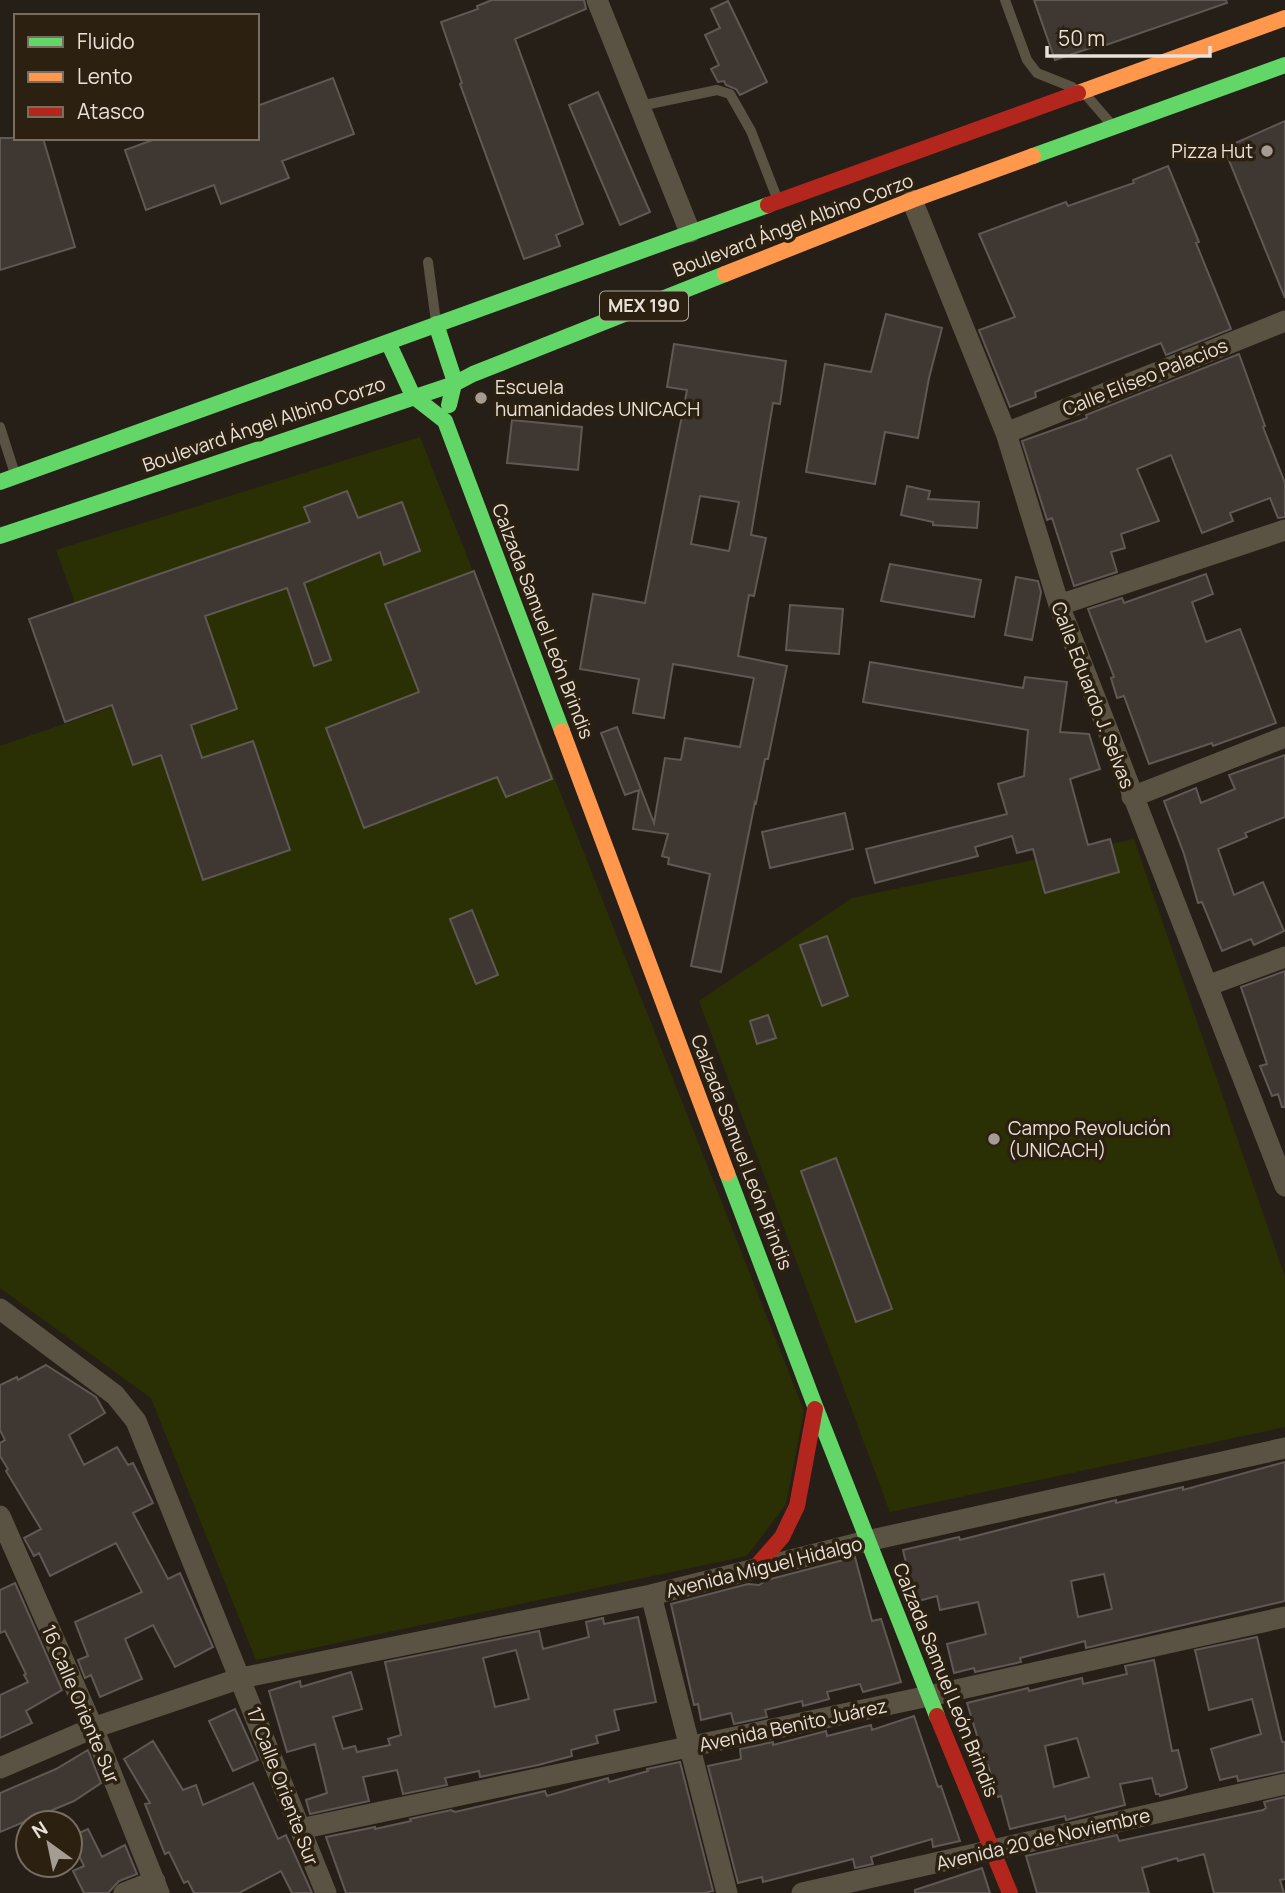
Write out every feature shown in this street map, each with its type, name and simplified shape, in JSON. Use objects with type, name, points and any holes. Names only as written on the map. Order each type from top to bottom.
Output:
[{"type":"main road","name":"Boulevard Ángel Albino Corzo","points":[[8,479],[1281,19]]},
{"type":"main road","name":"Boulevard Ángel Albino Corzo","points":[[0,536],[454,384],[473,374],[912,200],[1285,65]]},
{"type":"main road","points":[[388,342],[413,396],[445,421],[454,384],[436,324]]},
{"type":"main road","name":"Calzada Samuel León Brindis","points":[[445,421],[815,1406],[1010,1893]]},
{"type":"main road","points":[[754,1569],[782,1537],[797,1506],[815,1406]]},
{"type":"street","points":[[597,0],[690,232]]},
{"type":"street","points":[[1269,0],[1281,19]]},
{"type":"street","name":"Calle Eduardo J. Selvas","points":[[912,200],[1006,433],[1059,605],[1132,797],[1284,1176]]},
{"type":"street","name":"Calle Elíseo Palacios","points":[[1006,433],[1285,321]]},
{"type":"street","points":[[1059,605],[1285,530]]},
{"type":"street","points":[[1132,797],[1285,737]]},
{"type":"street","points":[[1207,986],[1285,957]]},
{"type":"street","name":"17 Calle Oriente Sur","points":[[0,1309],[115,1395],[136,1421],[326,1893]]},
{"type":"street","name":"Avenida Miguel Hidalgo","points":[[0,1768],[93,1728],[241,1678],[651,1595],[867,1541],[1285,1448]]},
{"type":"street","name":"16 Calle Oriente Sur","points":[[0,1516],[93,1728],[157,1887]]},
{"type":"street","points":[[651,1595],[727,1893]]},
{"type":"street","name":"Avenida Benito Juárez","points":[[300,1829],[929,1696],[1285,1617]]},
{"type":"street","name":"Avenida 20 de Noviembre","points":[[802,1893],[1285,1784]]},
{"type":"street","points":[[124,1893],[157,1887]]},
{"type":"lane","points":[[1005,0],[1027,60],[1037,73],[1082,91],[1114,127]]},
{"type":"lane","points":[[640,106],[717,90],[730,94],[751,131],[778,200]]},
{"type":"lane","points":[[428,262],[436,324]]},
{"type":"lane","points":[[0,427],[8,479]]},
{"type":"green space","points":[[420,437],[804,1411],[786,1504],[747,1556],[256,1660],[151,1398],[0,1288],[0,746],[113,707],[56,550]]},
{"type":"green space","name":"Campo Revolución (UNICACH)","points":[[1134,839],[1285,1277],[1285,1427],[890,1512],[699,1001],[852,898]]},
{"type":"building","points":[[492,0],[584,0],[586,9],[515,39],[583,224],[556,235],[560,246],[524,259],[460,84],[462,83],[441,22],[478,9],[477,6]]},
{"type":"building","points":[[1034,0],[1226,0],[1227,3],[1055,60]]},
{"type":"building","points":[[728,1],[767,82],[740,95],[724,81],[718,82],[711,69],[719,65],[705,35],[720,28],[711,9]]},
{"type":"building","points":[[333,78],[354,134],[282,161],[289,178],[221,204],[214,185],[146,210],[125,150],[152,140],[259,140],[259,105]]},
{"type":"building","points":[[598,92],[650,212],[620,225],[569,105]]},
{"type":"building","points":[[1285,121],[1285,298],[1224,148]]},
{"type":"building","points":[[0,138],[44,140],[75,247],[0,270]]},
{"type":"building","points":[[1168,166],[1231,329],[1166,355],[1161,343],[1035,392],[1036,397],[1010,407],[979,330],[1015,317],[979,234],[1066,202],[1068,206],[1134,183],[1133,180]]},
{"type":"building","points":[[886,314],[942,328],[918,438],[885,432],[875,484],[806,472],[825,364],[871,372]]},
{"type":"building","points":[[674,344],[786,361],[780,404],[773,403],[751,535],[766,538],[754,596],[749,595],[738,656],[787,666],[768,759],[765,759],[755,802],[721,972],[691,966],[710,874],[668,864],[669,858],[662,856],[668,834],[633,829],[639,790],[625,795],[601,733],[617,727],[654,823],[665,758],[681,760],[685,738],[740,747],[754,678],[673,664],[664,718],[633,713],[639,679],[580,669],[593,594],[645,603],[687,390],[667,387]],"holes":[[[700,496],[739,502],[729,551],[691,544]]]},
{"type":"building","points":[[1239,354],[1285,483],[1285,517],[1278,518],[1270,498],[1230,513],[1233,521],[1202,533],[1171,455],[1137,469],[1159,521],[1121,534],[1125,548],[1111,552],[1117,572],[1074,586],[1052,518],[1047,520],[1022,441],[1087,418],[1086,415]]},
{"type":"building","points":[[512,420],[582,427],[578,470],[507,463]]},
{"type":"building","points":[[907,486],[930,491],[928,499],[979,502],[977,528],[933,525],[933,522],[901,515]]},
{"type":"building","points":[[347,491],[358,518],[402,502],[420,551],[384,565],[380,552],[304,583],[331,660],[314,666],[287,588],[205,616],[237,709],[191,725],[202,758],[253,741],[290,850],[203,880],[161,755],[133,765],[112,705],[65,722],[29,619],[310,522],[304,507]]},
{"type":"building","points":[[890,564],[981,580],[974,617],[881,601]]},
{"type":"building","points":[[474,571],[552,779],[506,797],[497,777],[364,828],[326,728],[419,692],[385,604]]},
{"type":"building","points":[[1206,574],[1213,594],[1192,602],[1206,642],[1240,629],[1276,723],[1213,746],[1212,743],[1149,764],[1124,696],[1117,698],[1111,678],[1114,677],[1088,609],[1122,598],[1124,603]]},
{"type":"building","points":[[1016,577],[1038,581],[1041,592],[1032,640],[1005,635]]},
{"type":"building","points":[[790,605],[843,609],[839,654],[786,650]]},
{"type":"building","points":[[870,662],[1023,688],[1025,677],[1067,682],[1060,732],[1089,734],[1100,769],[1070,779],[1088,845],[1110,839],[1119,872],[1045,893],[1033,849],[1017,853],[1012,836],[975,847],[978,856],[875,883],[866,849],[1007,814],[998,784],[1024,776],[1028,730],[863,702]]},
{"type":"building","points":[[1285,755],[1285,817],[1245,833],[1247,837],[1218,849],[1234,895],[1263,882],[1284,931],[1254,945],[1251,939],[1222,951],[1202,902],[1198,903],[1184,854],[1164,801],[1196,788],[1201,803],[1235,789],[1229,775]]},
{"type":"building","points":[[845,813],[853,849],[770,868],[762,832]]},
{"type":"building","points":[[472,910],[498,975],[476,984],[450,919]]},
{"type":"building","points":[[827,936],[848,996],[822,1006],[800,945]]},
{"type":"building","points":[[1285,971],[1285,1107],[1282,1107],[1278,1094],[1272,1096],[1260,1066],[1267,1064],[1241,987]]},
{"type":"building","points":[[768,1015],[776,1038],[757,1044],[750,1021]]},
{"type":"building","points":[[836,1158],[892,1309],[856,1322],[801,1171]]},
{"type":"building","points":[[46,1365],[96,1397],[105,1413],[69,1435],[84,1465],[117,1447],[128,1465],[133,1463],[153,1503],[133,1513],[168,1579],[180,1573],[213,1647],[175,1667],[153,1625],[125,1639],[142,1679],[100,1697],[91,1675],[85,1678],[78,1660],[88,1656],[75,1622],[142,1592],[116,1543],[50,1576],[39,1553],[34,1556],[24,1538],[41,1529],[6,1471],[8,1469],[0,1456],[0,1443],[5,1440],[0,1430],[0,1385],[17,1377],[18,1380]]},
{"type":"building","points":[[1285,1462],[1285,1601],[1086,1648],[1085,1641],[1020,1658],[1021,1662],[975,1672],[974,1668],[954,1673],[947,1644],[986,1634],[978,1602],[940,1610],[937,1596],[915,1602],[903,1550],[959,1537],[960,1540],[1116,1500],[1116,1503],[1183,1487],[1183,1490]],"holes":[[[1104,1574],[1112,1609],[1078,1617],[1071,1581]]]},
{"type":"building","points":[[855,1557],[872,1621],[881,1619],[901,1682],[863,1692],[860,1684],[827,1692],[829,1699],[803,1706],[802,1701],[765,1710],[767,1717],[734,1724],[731,1713],[701,1720],[698,1704],[694,1705],[671,1604],[748,1584],[759,1585],[767,1580]]},
{"type":"building","points":[[15,1583],[62,1690],[26,1711],[32,1723],[0,1738],[0,1695],[28,1682],[5,1631],[0,1633],[0,1590]]},
{"type":"building","points":[[638,1617],[656,1702],[614,1710],[619,1730],[596,1736],[598,1743],[571,1750],[572,1756],[480,1777],[479,1771],[445,1778],[447,1785],[403,1794],[397,1770],[363,1777],[369,1801],[310,1814],[306,1800],[327,1793],[315,1744],[287,1752],[269,1691],[300,1681],[301,1687],[351,1672],[362,1709],[333,1717],[343,1749],[355,1746],[357,1752],[390,1745],[388,1739],[401,1735],[385,1662],[539,1631],[543,1649],[589,1637],[586,1622],[603,1618],[604,1624]],"holes":[[[516,1650],[529,1699],[495,1707],[483,1658]]]},
{"type":"building","points":[[1257,1637],[1282,1742],[1285,1742],[1285,1771],[1238,1781],[1237,1776],[1220,1780],[1211,1749],[1261,1734],[1252,1699],[1209,1710],[1195,1650]]},
{"type":"building","points":[[1154,1660],[1172,1751],[1178,1750],[1187,1787],[1160,1796],[1156,1794],[1152,1778],[1120,1784],[1125,1805],[1066,1820],[1065,1816],[1010,1829],[1001,1796],[998,1797],[986,1765],[967,1703],[1082,1678],[1083,1684],[1127,1674],[1125,1666]],"holes":[[[1077,1738],[1089,1777],[1054,1787],[1045,1746]]]},
{"type":"building","points":[[235,1709],[258,1760],[233,1771],[209,1721]]},
{"type":"building","points":[[914,1716],[960,1841],[933,1847],[932,1839],[871,1857],[873,1864],[855,1868],[853,1859],[763,1882],[762,1877],[738,1883],[708,1766],[741,1759],[740,1749],[773,1742],[773,1745],[826,1731],[827,1736],[871,1725],[872,1730]]},
{"type":"building","points":[[153,1741],[183,1790],[196,1785],[203,1805],[253,1783],[278,1839],[286,1835],[312,1893],[292,1893],[281,1871],[239,1893],[194,1893],[188,1881],[184,1883],[169,1852],[165,1854],[145,1804],[150,1803],[124,1759]]},
{"type":"building","points":[[88,1750],[101,1783],[74,1801],[55,1809],[14,1809],[14,1826],[0,1832],[0,1793],[56,1769]]},
{"type":"building","points":[[680,1762],[713,1891],[346,1893],[326,1837],[375,1829],[411,1821],[410,1819],[451,1810],[455,1812],[545,1791],[547,1796],[608,1778],[609,1782],[648,1771],[647,1769]]},
{"type":"building","points":[[1285,1797],[1285,1879],[1280,1880],[1284,1893],[1214,1893],[1204,1854],[1142,1868],[1149,1893],[1037,1893],[1026,1856],[1117,1835],[1119,1841],[1263,1810],[1266,1808],[1264,1802]]},
{"type":"building","points":[[88,1829],[102,1857],[125,1845],[137,1874],[119,1881],[108,1893],[84,1893],[77,1879],[84,1879],[84,1831]]},
{"type":"building","points":[[982,1868],[990,1893],[915,1893],[915,1890]]},
{"type":"traffic: fast","points":[[1033,156],[1285,65]]},
{"type":"traffic: fast","points":[[0,482],[768,205]]},
{"type":"traffic: fast","points":[[0,536],[454,384],[473,374],[725,274]]},
{"type":"traffic: fast","points":[[436,324],[453,376],[449,405]]},
{"type":"traffic: fast","points":[[388,342],[413,396],[445,421],[562,731]]},
{"type":"traffic: fast","points":[[727,1173],[937,1716]]},
{"type":"traffic: slow","points":[[1078,93],[1285,18]]},
{"type":"traffic: slow","points":[[725,274],[912,200],[1033,156]]},
{"type":"traffic: slow","points":[[562,731],[727,1173]]},
{"type":"traffic: jam","points":[[768,205],[1078,93]]},
{"type":"traffic: jam","points":[[754,1569],[782,1537],[797,1506],[815,1409]]},
{"type":"traffic: jam","points":[[937,1716],[1010,1893]]},
{"type":"place","name":"Pizza Hut","points":[[1267,151]]},
{"type":"place","name":"Escuela humanidades UNICACH","points":[[481,398]]},
{"type":"place","name":"Campo Revolución (UNICACH)","points":[[994,1139]]}]
